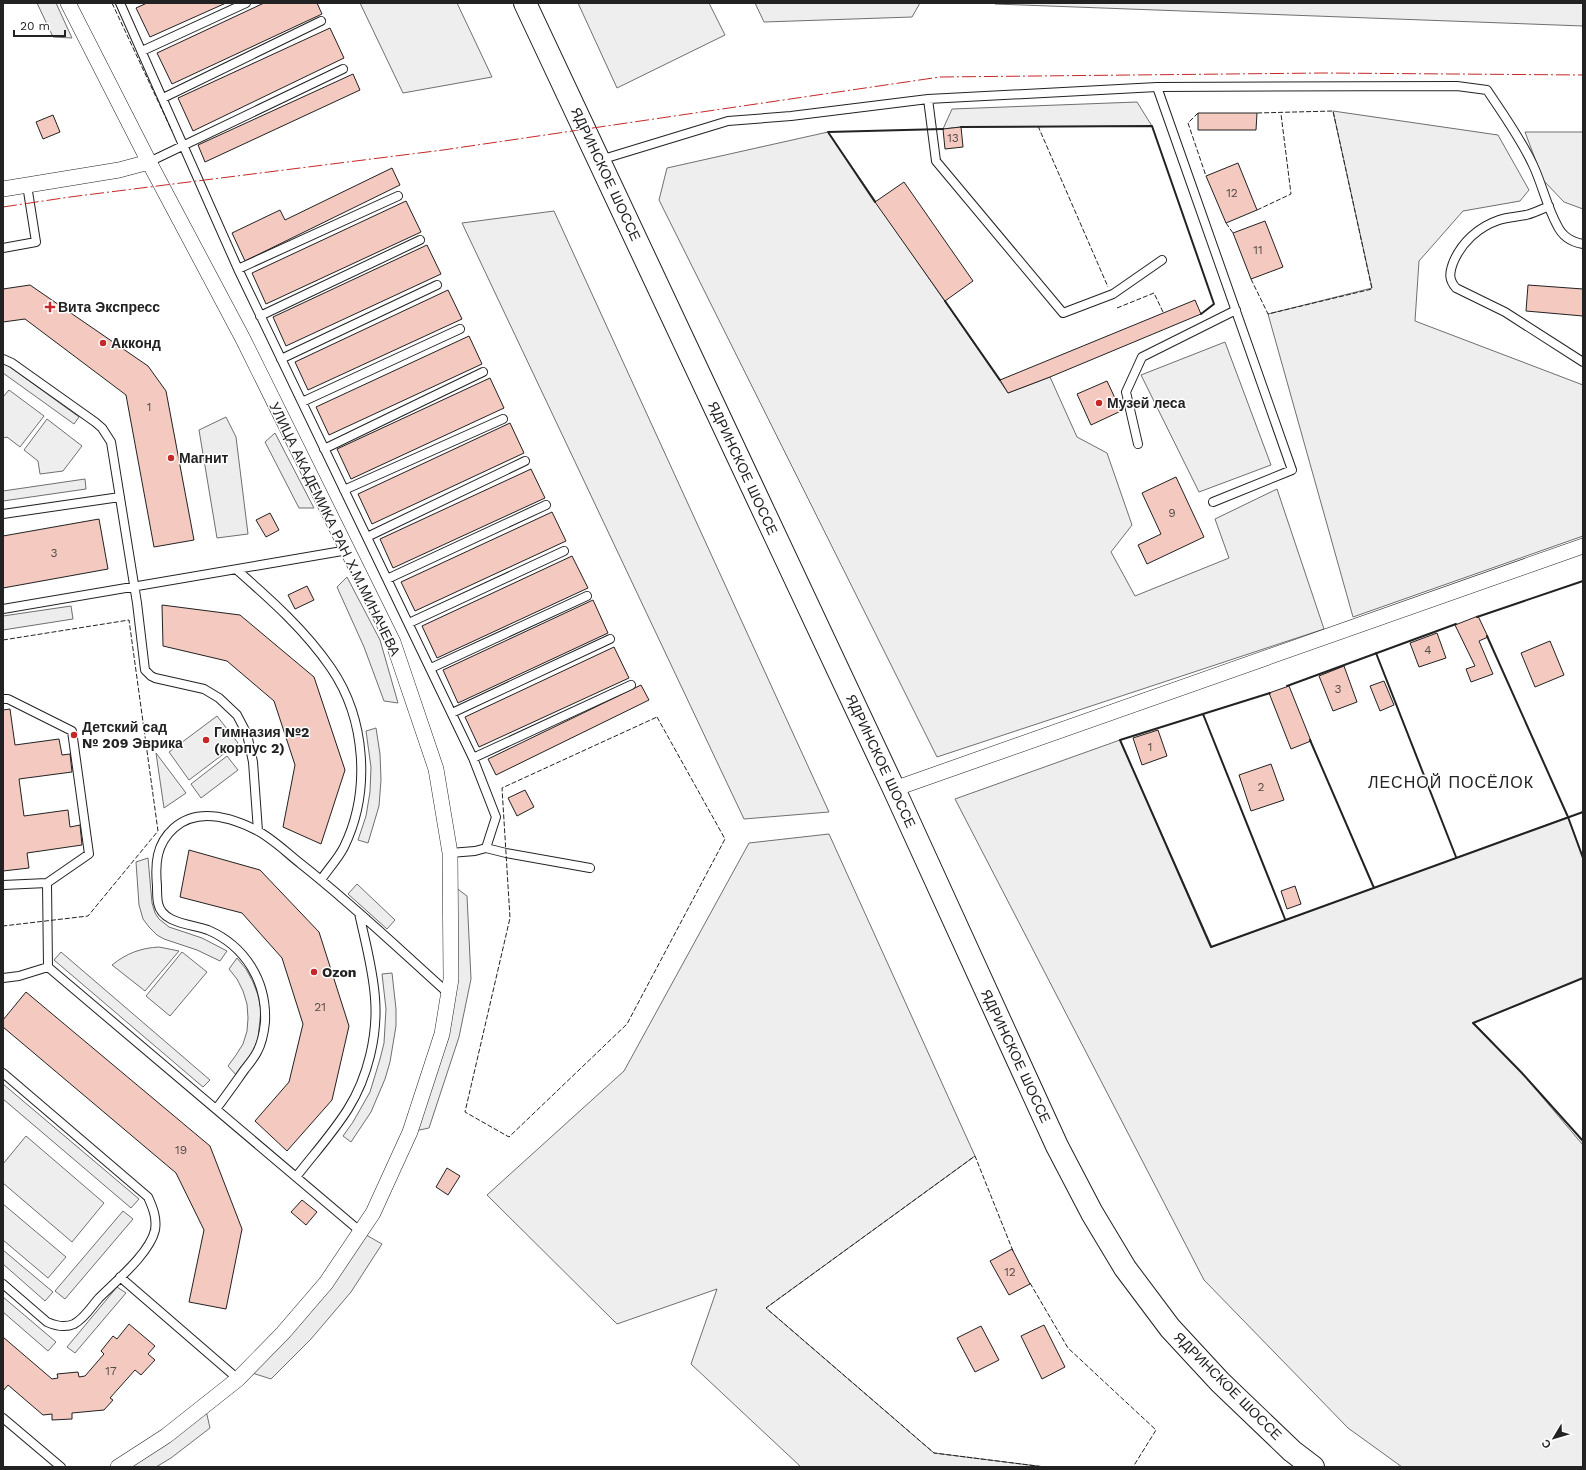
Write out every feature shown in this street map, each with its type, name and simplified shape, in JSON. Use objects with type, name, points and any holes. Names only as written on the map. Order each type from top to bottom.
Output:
[{"type":"main road","name":"ЯДРИНСКОЕ ШОССЕ","points":[[525,3],[894,790],[1057,1146],[1092,1213],[1125,1268],[1170,1328],[1220,1382],[1292,1451],[1313,1467]]},
{"type":"street","name":"УЛИЦА АКАДЕМИКА РАН Х.М.МИНАЧЕВА","points":[[68,3],[149,162],[230,314],[393,642],[436,769],[450,853],[452,979],[442,1034],[410,1132],[373,1213],[326,1283],[283,1333],[238,1379],[166,1436],[118,1467]]},
{"type":"street","points":[[3,189],[119,170],[149,162]]},
{"type":"street","points":[[894,790],[1583,546]]},
{"type":"lane","points":[[142,51],[246,3]]},
{"type":"lane","points":[[123,4],[142,51],[238,270],[431,668],[473,758],[496,817],[486,848]]},
{"type":"lane","points":[[163,98],[321,22]]},
{"type":"lane","points":[[149,162],[343,69]]},
{"type":"lane","points":[[599,160],[728,121],[791,116],[928,99],[1157,87],[1458,86],[1487,90],[1516,133],[1534,166],[1557,226],[1565,237],[1574,243],[1583,244]]},
{"type":"lane","points":[[1157,87],[1292,470],[1213,502]]},
{"type":"lane","points":[[928,99],[936,161],[1063,313],[1112,294],[1162,260]]},
{"type":"lane","points":[[3,248],[36,242],[27,185]]},
{"type":"lane","points":[[238,270],[398,196]]},
{"type":"lane","points":[[1550,206],[1528,215],[1500,220],[1484,226],[1466,240],[1456,256],[1450,273],[1452,282],[1456,288],[1505,312],[1583,362]]},
{"type":"lane","points":[[260,316],[420,240]]},
{"type":"lane","points":[[281,359],[437,285]]},
{"type":"lane","points":[[1138,444],[1126,392],[1142,356],[1236,310]]},
{"type":"lane","points":[[302,402],[460,329]]},
{"type":"lane","points":[[3,359],[12,363],[102,428],[111,442],[139,616],[144,666],[147,674],[155,678],[204,689],[219,698],[236,715],[247,734],[253,762],[258,831]]},
{"type":"lane","points":[[324,449],[483,372]]},
{"type":"lane","points":[[344,490],[503,419]]},
{"type":"lane","points":[[367,537],[525,461]]},
{"type":"lane","points":[[3,514],[120,497]]},
{"type":"lane","points":[[387,579],[546,505]]},
{"type":"lane","points":[[3,609],[348,550]]},
{"type":"lane","points":[[409,623],[564,551]]},
{"type":"lane","points":[[237,570],[278,606],[311,643],[331,669],[352,710],[361,755],[362,772],[358,805],[352,830],[343,849],[321,880]]},
{"type":"lane","points":[[431,668],[587,596]]},
{"type":"lane","points":[[452,713],[610,639]]},
{"type":"lane","points":[[473,758],[631,685]]},
{"type":"lane","points":[[3,699],[8,699],[72,731],[89,854],[47,883],[3,885]]},
{"type":"lane","points":[[216,1109],[257,1052],[264,1029],[266,1011],[258,979],[252,967],[233,945],[219,935],[206,929],[168,918],[158,905],[156,860],[160,846],[180,824],[199,816],[210,815],[223,817],[258,831],[321,880],[449,994]]},
{"type":"lane","points":[[450,853],[475,851],[486,848],[590,868]]},
{"type":"lane","points":[[47,883],[48,967],[361,1232]]},
{"type":"lane","points":[[296,1177],[348,1110],[362,1080],[372,1047],[375,998],[359,913]]},
{"type":"lane","points":[[3,978],[19,976],[48,967]]},
{"type":"lane","points":[[3,1073],[148,1197],[154,1211],[155,1221],[152,1238],[135,1262],[81,1319],[72,1325],[55,1326],[48,1322],[3,1284]]},
{"type":"lane","points":[[120,1277],[238,1379]]},
{"type":"lane","points":[[3,1418],[61,1467]]},
{"type":"shaded area","points":[[37,3],[56,3],[72,38],[53,37]]},
{"type":"shaded area","points":[[360,3],[457,3],[492,77],[403,93]]},
{"type":"shaded area","points":[[578,3],[709,3],[725,35],[617,88]]},
{"type":"shaded area","points":[[755,3],[920,3],[912,17],[764,22]]},
{"type":"shaded area","points":[[1583,3],[1583,26],[995,4]]},
{"type":"shaded area","points":[[1137,102],[1152,126],[961,127],[943,129],[952,109]]},
{"type":"shaded area","points":[[1333,111],[1498,135],[1529,190],[1520,201],[1463,211],[1419,261],[1415,321],[1583,385],[1583,536],[1353,617],[1268,314],[1372,288]]},
{"type":"shaded area","points":[[828,132],[1008,393],[1050,377],[1077,437],[1107,453],[1132,525],[1111,552],[1135,596],[1229,558],[1215,519],[1277,489],[1324,629],[937,757],[659,200],[667,168]]},
{"type":"shaded area","points":[[1525,132],[1583,132],[1583,209],[1564,202],[1543,180]]},
{"type":"shaded area","points":[[554,211],[829,812],[744,819],[462,223]]},
{"type":"shaded area","points":[[1225,342],[1271,465],[1199,492],[1141,375]]},
{"type":"shaded area","points":[[3,362],[79,417],[74,424],[3,373]]},
{"type":"shaded area","points":[[9,390],[44,416],[20,447],[7,437],[3,438],[3,397]]},
{"type":"shaded area","points":[[226,417],[236,437],[248,534],[217,538],[199,430]]},
{"type":"shaded area","points":[[47,419],[82,446],[63,471],[40,474],[38,461],[24,450]]},
{"type":"shaded area","points":[[275,433],[314,508],[299,508],[265,442]]},
{"type":"shaded area","points":[[85,479],[86,489],[3,501],[3,491]]},
{"type":"shaded area","points":[[347,577],[380,640],[398,703],[384,701],[364,647],[337,587]]},
{"type":"shaded area","points":[[71,606],[73,619],[3,630],[3,616]]},
{"type":"shaded area","points":[[217,716],[238,743],[189,780],[169,752]]},
{"type":"shaded area","points":[[376,728],[380,754],[381,780],[379,806],[368,843],[358,840],[366,816],[370,792],[371,767],[366,731]]},
{"type":"shaded area","points":[[1120,740],[1212,947],[1568,817],[1583,858],[1583,978],[1474,1023],[1521,1072],[1583,1145],[1583,1467],[1402,1467],[1348,1428],[1204,1280],[955,799]]},
{"type":"shaded area","points":[[156,753],[186,793],[164,808]]},
{"type":"shaded area","points":[[227,756],[238,770],[201,798],[191,784]]},
{"type":"shaded area","points":[[829,834],[975,1156],[766,1308],[934,1453],[1045,1467],[801,1467],[691,1364],[717,1289],[617,1324],[487,1195],[624,1071],[749,843]]},
{"type":"shaded area","points":[[148,858],[152,903],[155,913],[159,919],[169,927],[202,938],[227,951],[220,961],[197,950],[164,939],[157,935],[143,919],[139,905],[136,862]]},
{"type":"shaded area","points":[[357,884],[395,920],[387,929],[348,894]]},
{"type":"shaded area","points":[[451,884],[467,896],[471,979],[459,1037],[429,1128],[410,1132],[442,1034]]},
{"type":"shaded area","points":[[159,947],[179,951],[145,991],[112,965],[123,957],[134,952]]},
{"type":"shaded area","points":[[61,952],[210,1080],[203,1087],[54,960]]},
{"type":"shaded area","points":[[182,952],[207,972],[170,1016],[146,996]]},
{"type":"shaded area","points":[[237,958],[246,969],[253,982],[258,995],[261,1010],[258,1038],[253,1052],[237,1076],[228,1066],[243,1044],[247,1031],[248,1018],[247,1004],[243,991],[237,979],[229,969]]},
{"type":"shaded area","points":[[392,973],[396,1009],[396,1026],[390,1062],[385,1079],[371,1112],[351,1142],[343,1136],[353,1122],[370,1092],[384,1043],[386,1009],[382,974]]},
{"type":"shaded area","points":[[3,1084],[139,1199],[131,1208],[3,1099]]},
{"type":"shaded area","points":[[26,1136],[104,1203],[72,1242],[3,1183],[3,1164]]},
{"type":"shaded area","points":[[3,1204],[66,1257],[48,1278],[3,1240]]},
{"type":"shaded area","points":[[123,1211],[133,1219],[65,1299],[55,1291]]},
{"type":"shaded area","points":[[361,1232],[382,1244],[351,1292],[311,1339],[271,1379],[246,1371]]},
{"type":"shaded area","points":[[3,1250],[53,1292],[45,1301],[3,1264]]},
{"type":"shaded area","points":[[117,1287],[126,1293],[75,1353],[67,1347]]},
{"type":"shaded area","points":[[3,1297],[56,1342],[48,1351],[3,1312]]},
{"type":"shaded area","points":[[205,1406],[210,1428],[171,1458],[156,1467],[118,1467]]},
{"type":"building","points":[[147,3],[226,3],[150,37],[136,8]]},
{"type":"building","points":[[264,3],[317,3],[322,14],[172,84],[157,53]]},
{"type":"building","points":[[330,28],[344,58],[193,131],[178,98]]},
{"type":"building","points":[[353,74],[360,90],[205,162],[198,145]]},
{"type":"building","points":[[1198,113],[1257,113],[1256,130],[1198,130]]},
{"type":"building","points":[[53,115],[60,132],[43,139],[36,122]]},
{"type":"building","points":[[961,127],[963,147],[945,149],[943,129]]},
{"type":"building","points":[[1238,163],[1257,210],[1226,223],[1206,176]]},
{"type":"building","points":[[392,168],[400,185],[245,261],[232,233],[280,210],[285,220]]},
{"type":"building","points":[[904,182],[973,281],[945,301],[875,202]]},
{"type":"building","points":[[406,201],[421,232],[266,304],[252,273]]},
{"type":"building","points":[[1265,221],[1283,267],[1251,279],[1233,233]]},
{"type":"building","points":[[427,245],[441,274],[286,346],[273,317]]},
{"type":"building","points":[[30,285],[148,366],[166,391],[194,540],[154,547],[126,395],[25,319],[3,322],[3,289]]},
{"type":"building","points":[[1528,285],[1583,289],[1583,316],[1526,311]]},
{"type":"building","points":[[448,290],[462,319],[308,390],[295,362]]},
{"type":"building","points":[[1195,300],[1201,314],[1050,377],[1008,393],[1000,380]]},
{"type":"building","points":[[469,336],[482,364],[329,435],[316,407]]},
{"type":"building","points":[[490,378],[504,408],[351,479],[337,449]]},
{"type":"building","name":"Музей леса","points":[[1107,381],[1121,411],[1091,425],[1077,394]]},
{"type":"building","points":[[510,423],[524,453],[372,524],[358,494]]},
{"type":"building","points":[[531,469],[545,498],[393,568],[380,539]]},
{"type":"building","points":[[1176,477],[1204,537],[1147,564],[1138,545],[1161,534],[1142,493]]},
{"type":"building","points":[[552,512],[566,541],[415,611],[401,582]]},
{"type":"building","points":[[270,513],[279,530],[266,537],[256,520]]},
{"type":"building","points":[[99,519],[108,569],[3,588],[3,536]]},
{"type":"building","points":[[572,556],[588,588],[437,658],[422,626]]},
{"type":"building","points":[[307,586],[314,600],[295,609],[288,595]]},
{"type":"building","points":[[593,600],[608,633],[458,703],[443,670]]},
{"type":"building","points":[[162,605],[240,615],[314,677],[345,770],[321,844],[283,827],[295,765],[274,701],[227,661],[163,646]]},
{"type":"building","points":[[1478,616],[1488,637],[1479,641],[1493,674],[1471,682],[1466,669],[1475,666],[1455,625]]},
{"type":"building","points":[[1437,633],[1446,658],[1419,667],[1410,643]]},
{"type":"building","points":[[1550,641],[1564,675],[1535,687],[1521,653]]},
{"type":"building","points":[[614,647],[629,678],[479,747],[465,717]]},
{"type":"building","points":[[1344,666],[1357,702],[1333,711],[1319,676]]},
{"type":"building","points":[[1384,681],[1394,705],[1380,711],[1370,686]]},
{"type":"building","points":[[641,685],[649,700],[496,775],[488,759]]},
{"type":"building","points":[[1289,686],[1311,741],[1291,749],[1269,693]]},
{"type":"building","points":[[10,709],[15,745],[59,739],[62,755],[70,754],[72,772],[19,779],[24,816],[68,810],[70,827],[80,825],[82,845],[27,853],[29,868],[3,871],[3,710]]},
{"type":"building","points":[[1158,730],[1167,756],[1142,765],[1133,738]]},
{"type":"building","points":[[1271,764],[1284,800],[1251,811],[1239,775]]},
{"type":"building","points":[[525,790],[534,807],[517,816],[508,798]]},
{"type":"building","points":[[189,850],[260,870],[319,932],[349,1026],[332,1100],[287,1151],[255,1121],[289,1082],[303,1024],[282,958],[242,913],[180,897]]},
{"type":"building","points":[[1295,886],[1301,904],[1287,909],[1281,891]]},
{"type":"building","points":[[26,992],[210,1146],[242,1229],[226,1309],[189,1302],[204,1230],[176,1173],[3,1027],[3,1020]]},
{"type":"building","points":[[447,1168],[460,1176],[448,1195],[436,1187]]},
{"type":"building","points":[[302,1200],[317,1212],[306,1225],[291,1212]]},
{"type":"building","points":[[1012,1249],[1030,1284],[1009,1295],[990,1261]]},
{"type":"building","points":[[129,1324],[155,1346],[148,1354],[155,1360],[141,1375],[135,1370],[110,1398],[113,1400],[104,1410],[72,1413],[72,1419],[52,1420],[52,1414],[43,1415],[8,1385],[3,1391],[3,1337],[52,1379],[58,1378],[57,1374],[78,1372],[79,1377],[85,1376],[104,1354],[101,1351],[113,1336],[117,1339]]},
{"type":"building","points":[[1044,1325],[1065,1367],[1042,1379],[1021,1336]]},
{"type":"building","points":[[981,1326],[999,1360],[975,1372],[957,1338]]},
{"type":"fence","points":[[112,3],[172,131]]},
{"type":"fence","points":[[1251,279],[1268,314],[1372,289],[1333,111],[1257,113]]},
{"type":"fence","points":[[1198,113],[1188,123],[1206,176]]},
{"type":"fence","points":[[1257,210],[1291,194],[1281,114]]},
{"type":"fence","points":[[1038,126],[1108,287]]},
{"type":"fence","points":[[1226,223],[1233,233]]},
{"type":"fence","points":[[1117,308],[1154,293],[1163,312]]},
{"type":"fence","points":[[3,640],[129,620],[158,831],[88,916],[3,926]]},
{"type":"fence","points":[[657,717],[725,839],[627,1024],[509,1137],[465,1112],[510,918],[502,788],[657,717]]},
{"type":"fence","points":[[1013,1251],[975,1156],[766,1308],[934,1453],[1045,1467]]},
{"type":"fence","points":[[1030,1283],[1068,1348],[1156,1430],[1133,1467]]},
{"type":"wall","points":[[961,127],[1152,126],[1214,304],[1201,314]]},
{"type":"wall","points":[[828,132],[943,129]]},
{"type":"wall","points":[[828,132],[875,202]]},
{"type":"wall","points":[[945,301],[1000,380]]},
{"type":"wall","points":[[1477,617],[1583,581]]},
{"type":"wall","points":[[1287,686],[1456,624]]},
{"type":"wall","points":[[1487,636],[1568,817],[1583,858]]},
{"type":"wall","points":[[1376,653],[1456,857]]},
{"type":"wall","points":[[1270,693],[1120,740],[1211,947],[1583,812]]},
{"type":"wall","points":[[1203,714],[1285,919]]},
{"type":"wall","points":[[1310,740],[1374,888]]},
{"type":"wall","points":[[1583,978],[1473,1023],[1521,1072],[1583,1141]]},
{"type":"power","points":[[3,207],[70,197],[443,150],[940,77],[1324,73],[1583,75]]},
{"type":"place","name":"Вита Экспресс","points":[[50,307]]},
{"type":"place","name":"Акконд","points":[[103,343]]},
{"type":"place","name":"Музей леса","points":[[1099,403]]},
{"type":"place","name":"Магнит","points":[[171,458]]},
{"type":"place","name":"Детский сад № 209 Эврика","points":[[74,735]]},
{"type":"place","name":"Гимназия №2 (корпус 2)","points":[[206,740]]},
{"type":"place","name":"Ozon","points":[[314,972]]},
{"type":"district","name":"ЛЕСНОЙ ПОСЁЛОК","points":[[1451,782]]}]
